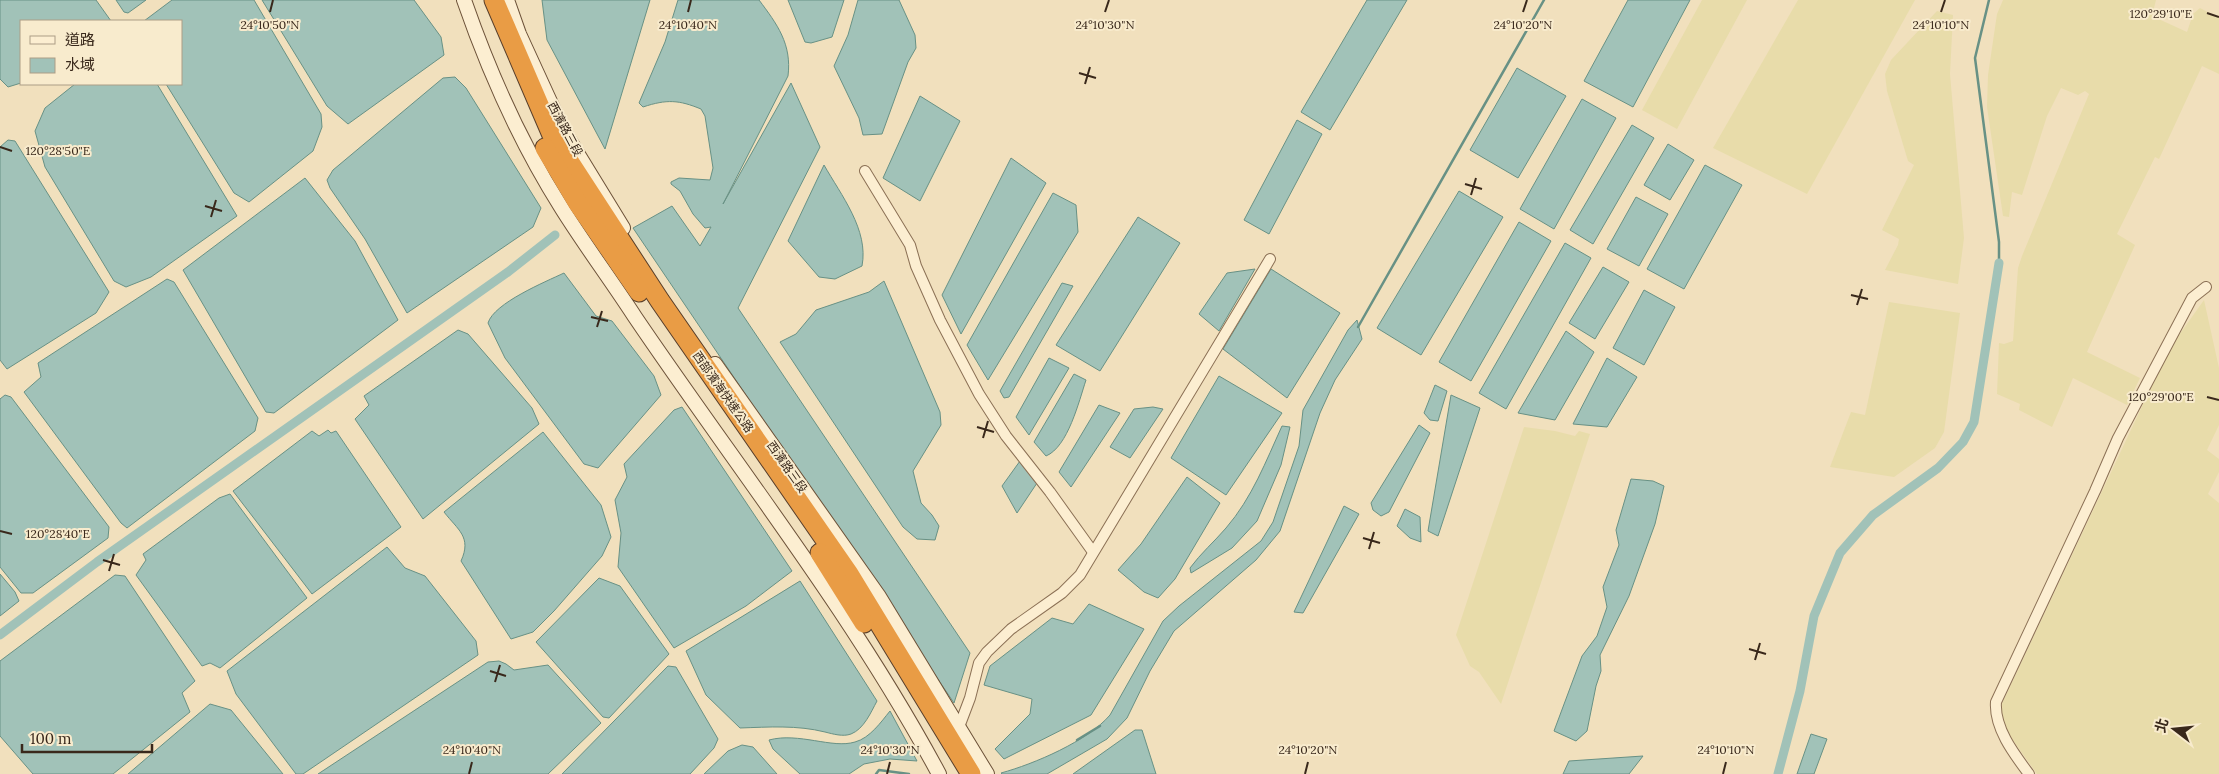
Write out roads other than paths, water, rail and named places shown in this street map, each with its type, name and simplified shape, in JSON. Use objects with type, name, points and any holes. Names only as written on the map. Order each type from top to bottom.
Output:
[{"type":"highway","name":"西部濱海快速公路","points":[[481,0],[498,46],[542,143],[577,202],[823,558],[961,771]]},
{"type":"highway","name":"西部濱海快速公路","points":[[494,0],[552,136],[660,301],[849,574],[961,771]]},
{"type":"street","points":[[464,0],[480,46],[526,147],[561,207],[682,387],[846,617],[961,771]]},
{"type":"street","name":"西濱路三段","points":[[507,0],[519,34],[563,130],[595,184],[667,297],[878,595],[959,727],[961,771]]},
{"type":"street","points":[[865,171],[910,245],[916,266],[940,320],[979,394],[1006,436],[1094,552]]},
{"type":"street","points":[[959,727],[970,698],[979,663],[987,652],[1011,629],[1062,593],[1080,575],[1270,258]]},
{"type":"street","points":[[2029,774],[2003,732],[1995,714],[1996,702],[2118,438],[2192,298],[2206,287]]},
{"type":"water","points":[[0,0],[96,0],[110,20],[20,20],[20,83],[8,87],[0,79]]},
{"type":"water","points":[[116,0],[146,0],[128,13],[124,12]]},
{"type":"water","points":[[172,0],[254,0],[321,114],[322,127],[313,151],[249,202],[234,193],[167,85],[182,85],[182,20],[145,20]]},
{"type":"water","points":[[262,0],[414,0],[441,37],[444,55],[348,124],[327,106]]},
{"type":"water","points":[[542,0],[650,0],[605,149],[547,40]]},
{"type":"water","points":[[678,0],[759,0],[782,35],[788,54],[788,76],[723,204],[791,83],[820,147],[738,308],[970,653],[954,703],[633,228],[672,206],[700,246],[711,227],[705,228],[693,214],[680,191],[671,184],[671,182],[679,178],[710,180],[713,168],[705,116],[701,109],[673,102],[643,107],[639,103],[665,42]]},
{"type":"water","points":[[788,0],[844,0],[832,37],[811,43],[805,42]]},
{"type":"water","points":[[858,0],[899,0],[915,35],[916,48],[908,62],[882,134],[863,135],[859,118],[834,66],[848,35]]},
{"type":"water","points":[[1367,0],[1407,0],[1330,130],[1301,112]]},
{"type":"water","points":[[1628,0],[1690,0],[1633,107],[1584,81]]},
{"type":"water","points":[[1517,68],[1566,96],[1518,178],[1470,150]]},
{"type":"water","points":[[455,77],[466,88],[541,208],[533,227],[407,313],[365,239],[330,188],[327,180],[333,170],[443,78]]},
{"type":"water","points":[[74,85],[158,85],[237,216],[151,277],[126,287],[114,281],[45,167],[35,131],[45,108]]},
{"type":"water","points":[[920,96],[960,121],[920,201],[883,178]]},
{"type":"water","points":[[1582,99],[1616,118],[1554,229],[1520,209]]},
{"type":"water","points":[[1297,120],[1322,134],[1269,234],[1244,220]]},
{"type":"water","points":[[1632,125],[1654,138],[1593,244],[1570,230]]},
{"type":"water","points":[[8,140],[15,141],[109,292],[96,313],[7,369],[0,360],[0,147]]},
{"type":"water","points":[[1668,144],[1694,160],[1670,200],[1644,185]]},
{"type":"water","points":[[1011,158],[1046,183],[961,334],[942,295]]},
{"type":"water","points":[[824,165],[858,226],[863,253],[862,266],[835,279],[819,277],[788,241]]},
{"type":"water","points":[[1705,165],[1742,185],[1684,289],[1647,269]]},
{"type":"water","points":[[305,178],[355,241],[398,320],[274,413],[266,412],[183,270]]},
{"type":"water","points":[[1459,191],[1503,217],[1421,355],[1377,328]]},
{"type":"water","points":[[1053,193],[1076,205],[1078,232],[988,380],[967,345]]},
{"type":"water","points":[[1636,197],[1668,214],[1639,266],[1607,249]]},
{"type":"water","points":[[1138,217],[1180,243],[1100,371],[1056,345]]},
{"type":"water","points":[[1519,222],[1551,241],[1471,381],[1439,362]]},
{"type":"water","points":[[1565,243],[1591,258],[1506,409],[1479,393]]},
{"type":"water","points":[[1603,267],[1629,282],[1595,339],[1569,323]]},
{"type":"water","points":[[1255,269],[1219,331],[1199,314],[1227,273]]},
{"type":"water","points":[[1271,269],[1340,313],[1287,398],[1223,349]]},
{"type":"water","points":[[564,273],[596,316],[612,321],[654,376],[661,395],[598,468],[584,464],[505,358],[488,323],[492,315],[510,301]]},
{"type":"water","points":[[167,279],[174,282],[258,418],[255,431],[127,528],[121,523],[24,392],[41,377],[38,363]]},
{"type":"water","points":[[884,281],[940,412],[941,425],[913,471],[921,503],[939,526],[935,540],[917,539],[903,527],[780,342],[796,334],[816,310],[869,292]]},
{"type":"water","points":[[1062,283],[1073,286],[1009,397],[1004,398],[1000,391]]},
{"type":"water","points":[[1644,290],[1675,307],[1644,365],[1613,348]]},
{"type":"water","points":[[1357,320],[1362,339],[1335,380],[1320,413],[1280,531],[1256,560],[1174,631],[1150,671],[1127,718],[1107,739],[1047,774],[1002,774],[1060,750],[1100,725],[1110,715],[1163,621],[1179,606],[1261,541],[1273,522],[1299,446],[1303,410],[1348,330]]},
{"type":"water","points":[[458,330],[468,334],[532,408],[539,424],[423,519],[355,419],[369,405],[364,396]]},
{"type":"water","points":[[1566,331],[1594,352],[1555,420],[1518,413]]},
{"type":"water","points":[[1049,358],[1069,368],[1029,435],[1016,417]]},
{"type":"water","points":[[1607,358],[1637,377],[1607,427],[1573,424]]},
{"type":"water","points":[[1074,374],[1086,380],[1072,423],[1061,443],[1046,456],[1034,442]]},
{"type":"water","points":[[1219,376],[1282,413],[1226,495],[1171,458]]},
{"type":"water","points":[[1435,385],[1447,391],[1438,421],[1430,420],[1424,413]]},
{"type":"water","points":[[5,395],[11,397],[109,527],[108,538],[33,593],[21,593],[0,567],[0,399]]},
{"type":"water","points":[[1451,395],[1480,408],[1438,536],[1428,531]]},
{"type":"water","points":[[1099,405],[1120,413],[1071,487],[1059,472]]},
{"type":"water","points":[[682,407],[792,571],[746,606],[674,648],[618,567],[621,533],[615,500],[627,477],[624,464],[674,410]]},
{"type":"water","points":[[1153,407],[1163,409],[1130,458],[1110,447],[1134,409]]},
{"type":"water","points":[[1419,425],[1430,433],[1389,512],[1381,516],[1373,510],[1371,503]]},
{"type":"water","points":[[1282,426],[1290,427],[1281,465],[1257,521],[1232,548],[1191,573],[1190,568],[1226,528],[1243,504],[1258,479]]},
{"type":"water","points":[[328,430],[331,433],[336,431],[401,527],[312,594],[233,491],[312,431],[319,436]]},
{"type":"water","points":[[543,432],[601,505],[611,537],[602,556],[554,611],[533,632],[511,639],[461,561],[465,546],[462,534],[444,512]]},
{"type":"water","points":[[1020,461],[1037,483],[1017,513],[1002,486]]},
{"type":"water","points":[[1187,477],[1220,503],[1175,579],[1158,598],[1144,592],[1118,570],[1141,544]]},
{"type":"water","points":[[1631,479],[1653,481],[1664,486],[1655,524],[1629,596],[1600,655],[1601,671],[1587,731],[1576,741],[1554,731],[1582,656],[1597,636],[1607,607],[1603,587],[1619,545],[1616,530]]},
{"type":"water","points":[[230,494],[307,598],[220,668],[210,663],[202,666],[136,575],[146,560],[143,554],[219,498]]},
{"type":"water","points":[[1344,506],[1359,514],[1303,613],[1294,612]]},
{"type":"water","points":[[1405,509],[1420,517],[1421,542],[1410,538],[1397,526]]},
{"type":"water","points":[[387,547],[405,568],[425,576],[476,641],[478,655],[303,774],[296,774],[236,694],[227,671]]},
{"type":"water","points":[[0,574],[15,592],[19,601],[0,616]]},
{"type":"water","points":[[115,575],[125,576],[195,681],[182,693],[190,712],[113,774],[33,774],[0,736],[0,661]]},
{"type":"water","points":[[599,578],[620,586],[669,654],[609,718],[603,717],[536,642]]},
{"type":"water","points":[[800,581],[877,701],[870,715],[860,728],[851,734],[838,735],[793,727],[740,728],[706,695],[686,651]]},
{"type":"water","points":[[1089,604],[1144,629],[1091,715],[1004,759],[995,749],[1030,714],[1032,699],[984,685],[990,666],[1052,618],[1073,624]]},
{"type":"water","points":[[499,661],[514,670],[548,665],[601,723],[548,774],[318,774],[488,662]]},
{"type":"water","points":[[668,666],[676,667],[718,739],[714,748],[690,774],[562,774]]},
{"type":"water","points":[[210,704],[231,710],[283,774],[128,774]]},
{"type":"water","points":[[890,711],[917,761],[890,759],[864,764],[849,774],[800,774],[773,749],[769,740],[792,738],[836,744],[855,742],[866,737]]},
{"type":"water","points":[[1135,730],[1142,730],[1156,774],[1073,774]]},
{"type":"water","points":[[1811,734],[1827,739],[1814,774],[1797,774]]},
{"type":"water","points":[[742,745],[753,747],[777,774],[704,774],[728,751]]},
{"type":"water","points":[[1643,756],[1629,774],[1563,774],[1569,761]]},
{"type":"waterway","points":[[1358,327],[1544,0]]},
{"type":"waterway","points":[[1989,0],[1975,58],[1999,242],[1999,263]]},
{"type":"waterway","points":[[0,635],[97,562],[508,272],[555,235]]},
{"type":"waterway","points":[[1778,774],[1800,691],[1814,616],[1840,553],[1873,515],[1938,468],[1963,442],[1974,422],[1999,263]]},
{"type":"waterway","points":[[1077,740],[1100,726]]},
{"type":"waterway","points":[[876,774],[879,770],[909,774]]}]
